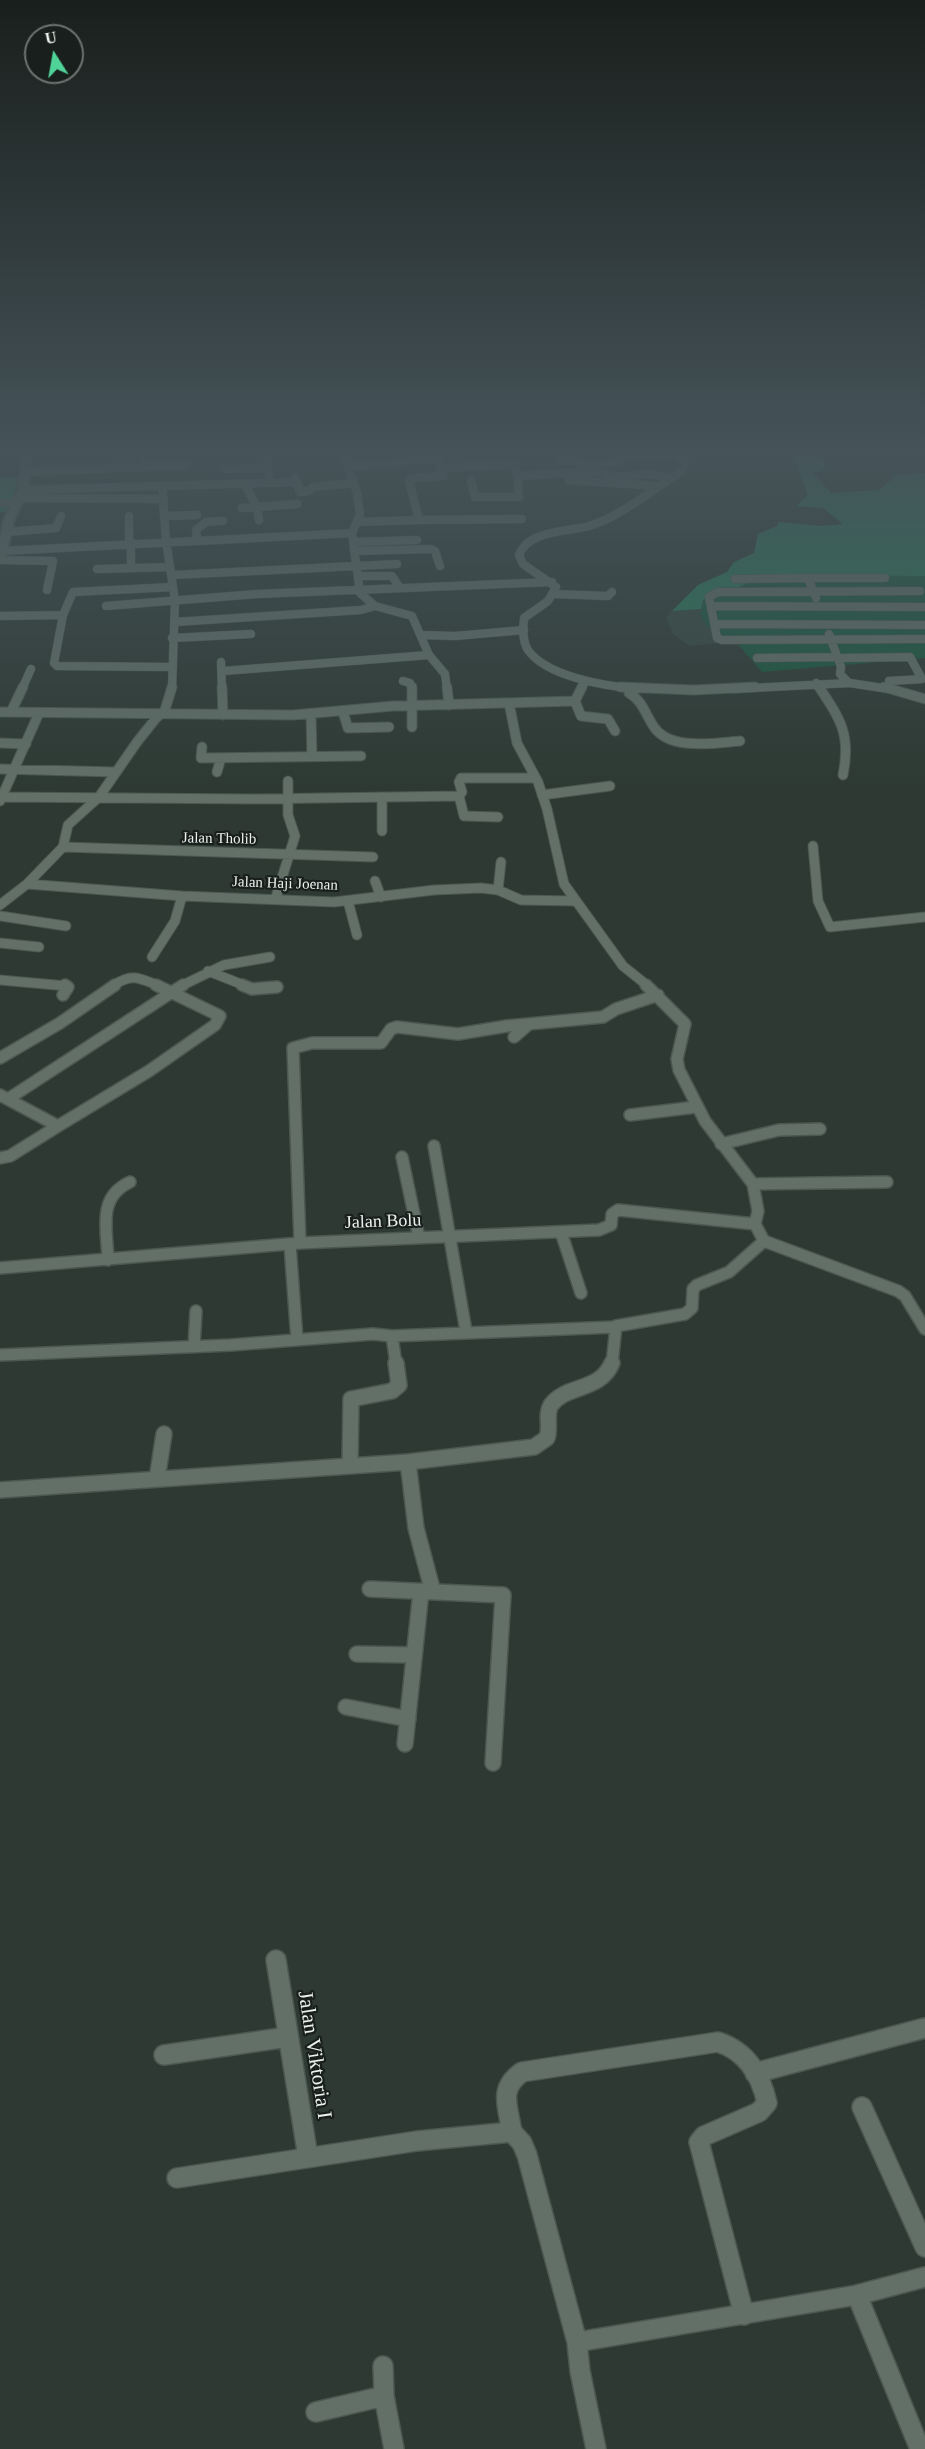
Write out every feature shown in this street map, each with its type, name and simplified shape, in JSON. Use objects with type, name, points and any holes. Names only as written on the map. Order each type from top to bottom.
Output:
[{"type":"street","points":[[47,590],[52,567]]},
{"type":"street","points":[[0,904],[27,884],[63,847],[68,825],[99,797],[157,717],[164,713],[169,703],[174,667],[175,600],[170,567]]},
{"type":"street","points":[[97,569],[131,568],[171,571],[310,567]]},
{"type":"street","points":[[358,567],[360,593],[371,600],[375,606]]},
{"type":"street","points":[[528,567],[552,582],[556,587],[554,594]]},
{"type":"street","points":[[359,576],[392,576],[400,588]]},
{"type":"street","points":[[808,578],[839,661],[840,674],[848,681]]},
{"type":"street","points":[[735,579],[885,578]]},
{"type":"street","points":[[106,606],[175,600],[552,582]]},
{"type":"street","points":[[173,587],[73,592],[63,615],[54,663],[57,666],[174,667]]},
{"type":"street","points":[[925,599],[922,591],[713,593],[709,597],[717,638],[723,640],[925,639]]},
{"type":"street","points":[[612,592],[608,596],[554,594],[524,618],[525,645],[535,658],[555,670],[585,682],[632,688],[707,690],[848,681],[925,684]]},
{"type":"street","points":[[173,630],[361,610],[375,606],[412,616],[429,655],[445,674],[449,705]]},
{"type":"street","points":[[711,606],[925,607]]},
{"type":"street","points":[[0,616],[63,615]]},
{"type":"street","points":[[715,624],[925,624]]},
{"type":"street","points":[[173,630],[240,627]]},
{"type":"street","points":[[173,630],[251,634]]},
{"type":"street","points":[[420,635],[455,636],[524,630]]},
{"type":"street","points":[[868,640],[875,657]]},
{"type":"street","points":[[223,715],[222,666],[429,655]]},
{"type":"street","points":[[757,658],[839,661],[875,657],[910,657],[922,679],[887,683]]},
{"type":"street","points":[[11,712],[31,669]]},
{"type":"street","points":[[403,681],[410,683],[412,687],[412,727]]},
{"type":"street","points":[[585,682],[575,701],[581,716],[608,719],[615,731]]},
{"type":"street","points":[[816,683],[844,725],[847,734],[848,754],[843,776]]},
{"type":"street","points":[[887,683],[925,699]]},
{"type":"street","points":[[632,688],[629,693],[631,697],[639,699],[658,732],[667,738],[707,742],[740,741]]},
{"type":"street","points":[[0,712],[311,714],[411,705],[575,701]]},
{"type":"street","points":[[509,703],[517,743],[536,778],[542,795],[560,874],[575,902],[623,966],[658,995],[685,1024],[677,1059],[696,1107],[720,1144],[753,1184],[758,1211],[754,1224],[764,1241],[898,1291],[905,1296],[925,1329]]},
{"type":"street","points":[[343,712],[348,728],[389,727]]},
{"type":"street","points":[[39,713],[1,799],[99,797],[290,799],[459,796]]},
{"type":"street","points":[[311,714],[312,757]]},
{"type":"street","points":[[0,743],[26,744]]},
{"type":"street","points":[[202,747],[201,758],[361,756]]},
{"type":"street","points":[[217,772],[220,758]]},
{"type":"street","points":[[297,769],[298,758]]},
{"type":"street","points":[[0,769],[115,772]]},
{"type":"street","points":[[498,817],[464,816],[459,796],[462,792],[459,782],[461,778],[536,778]]},
{"type":"street","points":[[276,897],[295,836],[288,815],[290,799],[288,781]]},
{"type":"street","points":[[542,795],[610,786]]},
{"type":"street","points":[[381,831],[382,797]]},
{"type":"street","points":[[813,846],[818,901],[830,927],[925,917]]},
{"type":"street","name":"Jalan Tholib","points":[[63,847],[373,857]]},
{"type":"street","points":[[498,890],[501,862]]},
{"type":"street","points":[[375,881],[381,897]]},
{"type":"street","name":"Jalan Haji Joenan","points":[[27,884],[182,896],[276,897],[348,901],[448,889],[498,890],[521,900],[575,902]]},
{"type":"street","points":[[152,957],[176,921],[182,896]]},
{"type":"street","points":[[348,901],[357,935]]},
{"type":"street","points":[[0,916],[66,926]]},
{"type":"street","points":[[0,943],[39,947]]},
{"type":"street","points":[[58,1126],[4,1097],[208,971],[246,960],[270,957]]},
{"type":"street","points":[[208,971],[252,989],[277,987]]},
{"type":"street","points":[[0,1058],[60,1023],[126,977],[141,978],[169,994],[217,1014],[220,1020],[149,1071],[58,1126],[3,1155]]},
{"type":"street","points":[[0,980],[65,985],[68,987],[63,995]]},
{"type":"street","points":[[297,1340],[293,1047],[312,1043],[381,1043],[391,1029],[397,1027],[451,1035],[603,1017],[616,1009],[658,995]]},
{"type":"street","points":[[514,1038],[529,1024]]},
{"type":"street","points":[[630,1115],[696,1107]]},
{"type":"street","points":[[720,1144],[779,1130],[820,1129]]},
{"type":"street","points":[[434,1146],[439,1186],[466,1331]]},
{"type":"street","points":[[402,1157],[419,1238]]},
{"type":"street","points":[[108,1260],[110,1198],[112,1192],[130,1182]]},
{"type":"street","points":[[753,1184],[887,1182]]},
{"type":"street","name":"Jalan Bolu","points":[[0,1268],[295,1244],[607,1228],[611,1225],[614,1212],[626,1210],[754,1224]]},
{"type":"street","points":[[561,1232],[581,1293]]},
{"type":"street","points":[[0,1355],[194,1347],[373,1334],[392,1336],[466,1331],[615,1327],[625,1323],[685,1314],[692,1308],[693,1289],[697,1285],[729,1272],[764,1241]]},
{"type":"street","points":[[194,1347],[196,1311]]},
{"type":"street","points":[[0,1490],[408,1462],[541,1444],[551,1432],[548,1410],[553,1403],[558,1398],[586,1388],[609,1370],[615,1353],[615,1327]]},
{"type":"street","points":[[350,1465],[351,1399],[392,1391],[399,1385],[392,1336]]},
{"type":"street","points":[[157,1479],[164,1434]]},
{"type":"street","points":[[405,1744],[414,1656],[427,1592],[408,1462]]},
{"type":"street","points":[[370,1589],[503,1595],[493,1763]]},
{"type":"street","points":[[357,1654],[414,1656]]},
{"type":"street","points":[[346,1707],[408,1719]]},
{"type":"street","name":"Jalan Viktoria I","points":[[276,1959],[308,2157]]},
{"type":"street","points":[[755,2073],[925,2028]]},
{"type":"street","points":[[165,2055],[288,2037]]},
{"type":"street","points":[[596,2449],[580,2371],[578,2342],[527,2155],[518,2137],[512,2132],[506,2090],[508,2081],[522,2073],[718,2042],[726,2044],[745,2057],[766,2093],[767,2103],[759,2112],[704,2136],[699,2142],[744,2315]]},
{"type":"street","points":[[862,2106],[925,2247]]},
{"type":"street","points":[[177,2178],[417,2141],[512,2132]]},
{"type":"street","points":[[578,2342],[857,2295],[925,2277]]},
{"type":"street","points":[[857,2295],[920,2449]]},
{"type":"street","points":[[383,2366],[384,2396],[394,2449]]},
{"type":"street","points":[[316,2412],[384,2396]]},
{"type":"shaded area","points":[[701,609],[700,615],[736,642],[689,646],[673,634],[666,618],[672,611]]},
{"type":"green space","points":[[730,567],[925,567],[925,576],[765,575],[728,592],[703,600],[701,609],[672,611],[698,585],[727,572]]},
{"type":"green space","points":[[765,575],[925,576],[925,658],[762,672],[736,642],[709,628],[700,615],[703,600],[728,592]]}]
